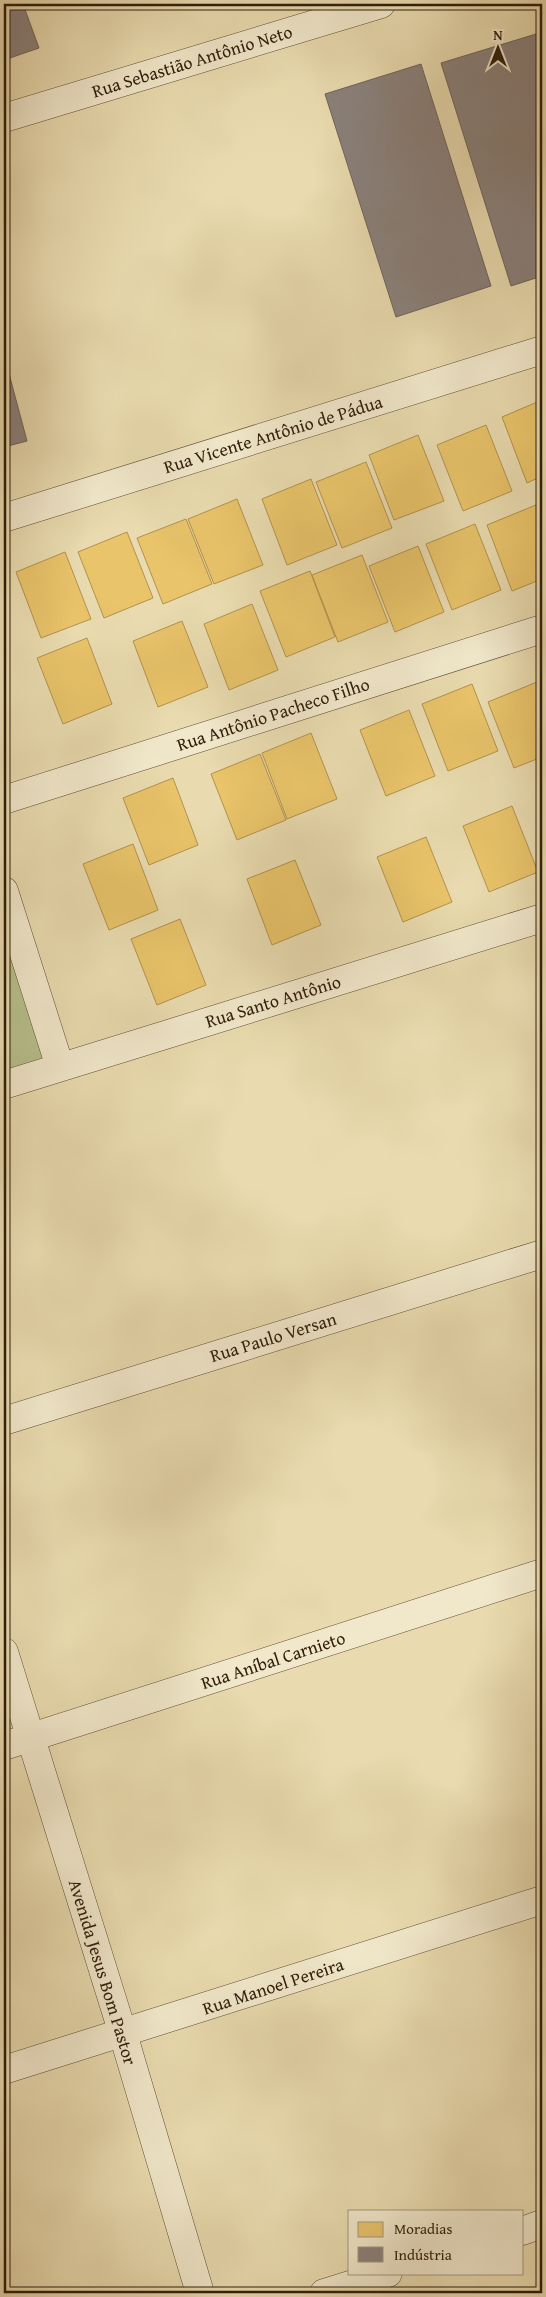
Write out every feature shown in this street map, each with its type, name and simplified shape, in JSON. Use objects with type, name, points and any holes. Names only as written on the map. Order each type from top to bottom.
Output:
[{"type":"street","name":"Rua Sebastião Antônio Neto","points":[[4,118],[381,4]]},
{"type":"street","name":"Rua Vicente Antônio de Pádua","points":[[4,518],[542,350]]},
{"type":"street","name":"Rua Antônio Pacheco Filho","points":[[4,800],[542,629]]},
{"type":"street","points":[[4,891],[60,1067]]},
{"type":"street","name":"Rua Santo Antônio","points":[[4,1085],[542,918]]},
{"type":"street","name":"Rua Paulo Versan","points":[[4,1421],[542,1254]]},
{"type":"street","name":"Rua Aníbal Carnieto","points":[[4,1746],[542,1573]]},
{"type":"street","name":"Avenida Jesus Bom Pastor","points":[[4,1652],[123,2034],[200,2293]]},
{"type":"street","name":"Rua Manoel Pereira","points":[[4,2070],[123,2034],[542,1900]]},
{"type":"street","points":[[524,2230],[542,2224]]},
{"type":"street","points":[[324,2293],[385,2274]]},
{"type":"green space","points":[[4,891],[60,1067],[4,1085]]},
{"type":"building: Moradias","points":[[542,400],[542,476],[527,483],[502,417]]},
{"type":"building: Moradias","points":[[486,425],[512,491],[463,511],[437,445]]},
{"type":"building: Moradias","points":[[418,435],[444,501],[394,520],[369,455]]},
{"type":"building: Moradias","points":[[366,462],[392,528],[342,548],[316,482]]},
{"type":"building: Moradias","points":[[311,479],[337,545],[287,565],[262,499]]},
{"type":"building: Moradias","points":[[237,499],[263,565],[214,584],[188,519]]},
{"type":"building: Moradias","points":[[536,505],[542,521],[542,579],[512,591],[487,525]]},
{"type":"building: Moradias","points":[[186,519],[212,584],[163,604],[137,538]]},
{"type":"building: Moradias","points":[[475,524],[501,590],[452,610],[426,544]]},
{"type":"building: Moradias","points":[[127,532],[153,598],[104,618],[78,552]]},
{"type":"building: Moradias","points":[[418,546],[444,612],[395,632],[369,566]]},
{"type":"building: Moradias","points":[[65,552],[91,619],[41,638],[16,572]]},
{"type":"building: Moradias","points":[[362,555],[388,622],[338,642],[312,575]]},
{"type":"building: Moradias","points":[[310,571],[335,637],[286,657],[260,591]]},
{"type":"building: Moradias","points":[[252,604],[278,670],[229,690],[204,624]]},
{"type":"building: Moradias","points":[[182,621],[208,687],[158,707],[133,641]]},
{"type":"building: Moradias","points":[[87,638],[112,704],[63,724],[37,658]]},
{"type":"building: Moradias","points":[[537,682],[542,696],[542,757],[514,768],[488,702]]},
{"type":"building: Moradias","points":[[472,684],[498,751],[448,771],[422,704]]},
{"type":"building: Moradias","points":[[409,710],[435,776],[386,796],[360,730]]},
{"type":"building: Moradias","points":[[311,733],[337,799],[287,819],[262,753]]},
{"type":"building: Moradias","points":[[260,754],[286,820],[237,840],[211,774]]},
{"type":"building: Moradias","points":[[173,778],[198,845],[149,865],[123,798]]},
{"type":"building: Moradias","points":[[512,806],[538,872],[489,892],[463,826]]},
{"type":"building: Moradias","points":[[426,837],[452,902],[403,922],[377,857]]},
{"type":"building: Moradias","points":[[133,844],[158,910],[109,930],[83,864]]},
{"type":"building: Moradias","points":[[295,860],[321,925],[272,945],[247,879]]},
{"type":"building: Moradias","points":[[180,919],[206,985],[157,1005],[131,939]]},
{"type":"building: Indústria","points":[[4,4],[23,4],[39,48],[4,60]]},
{"type":"building: Indústria","points":[[536,34],[542,54],[542,276],[511,286],[441,63]]},
{"type":"building: Indústria","points":[[421,64],[491,286],[396,317],[325,94]]},
{"type":"building: Indústria","points":[[4,355],[27,441],[4,447]]}]
